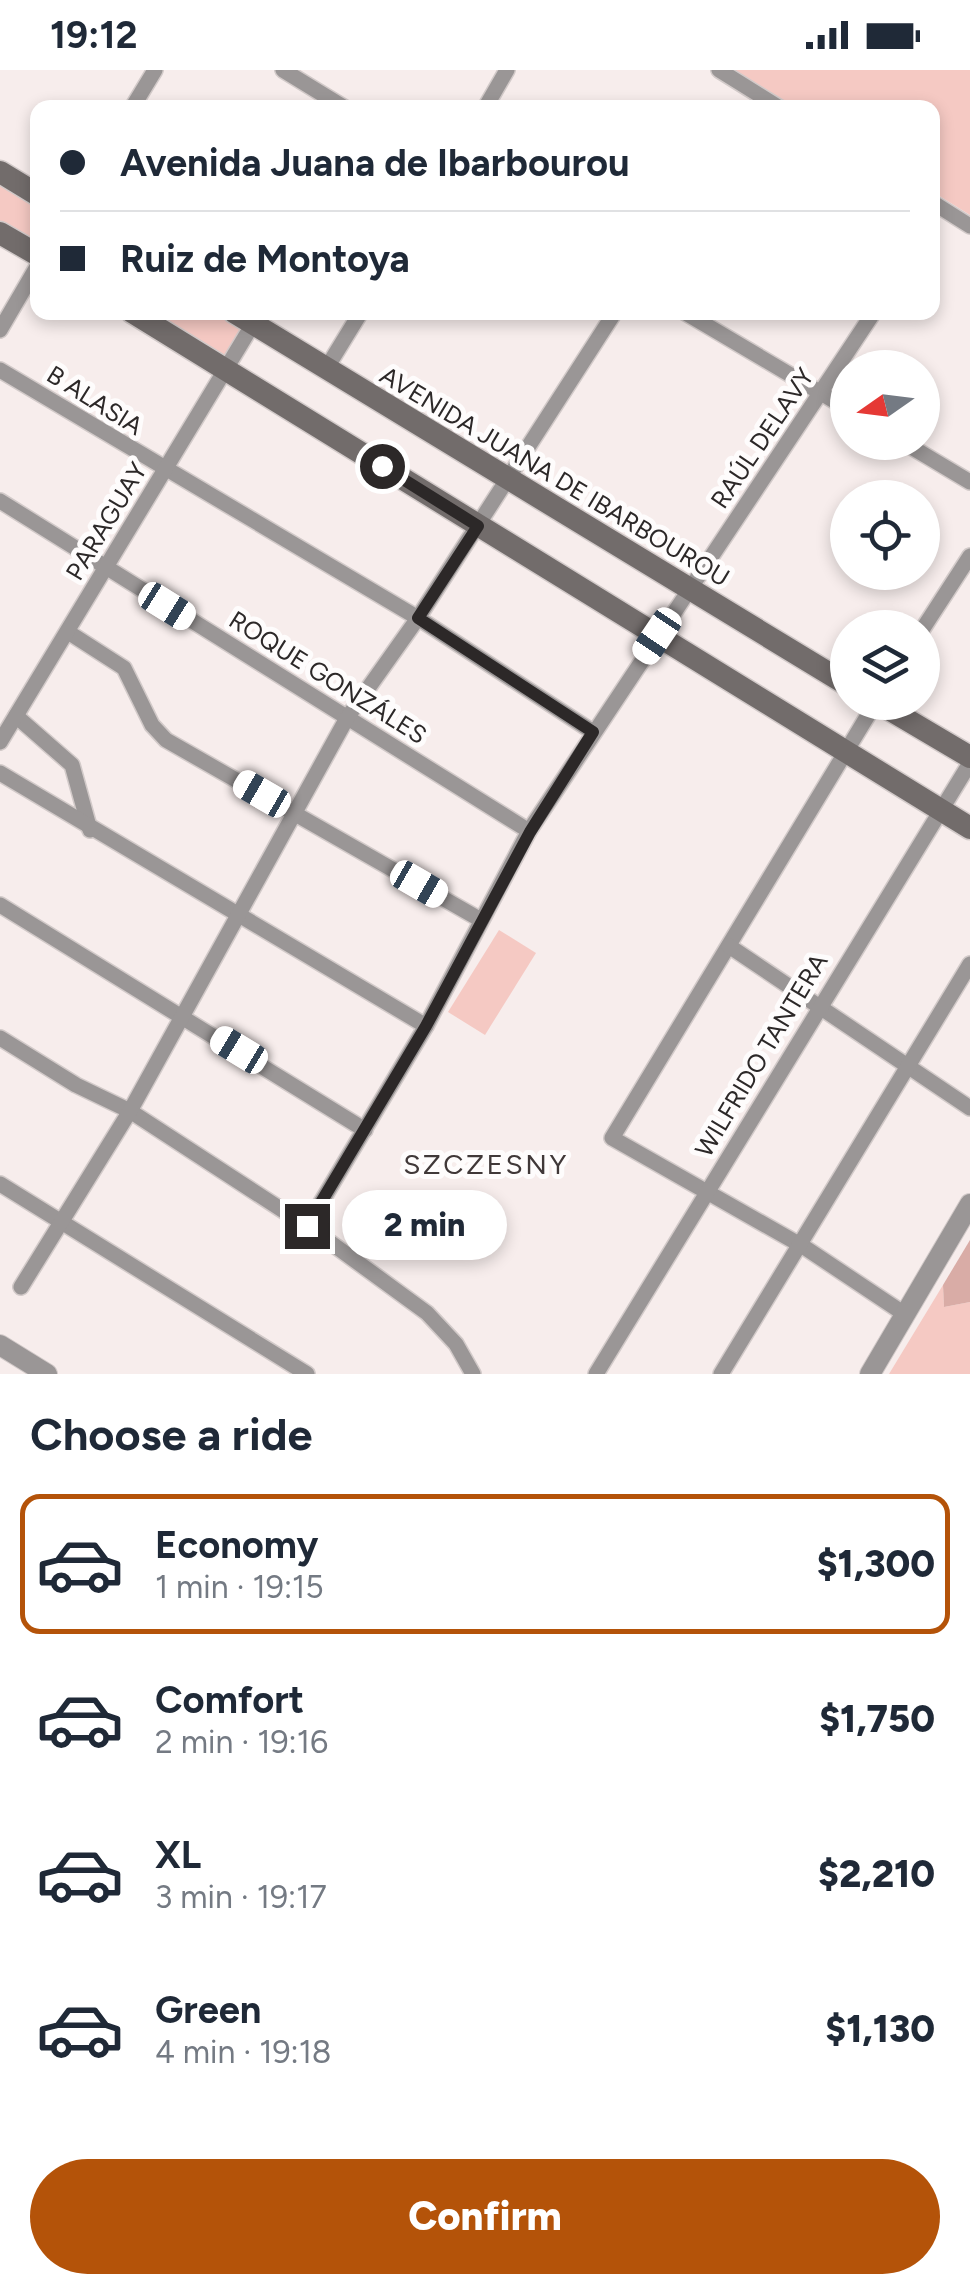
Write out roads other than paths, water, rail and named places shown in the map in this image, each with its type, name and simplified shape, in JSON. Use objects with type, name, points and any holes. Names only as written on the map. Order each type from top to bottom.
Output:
[{"type":"main road","points":[[0,172],[30,191]]},
{"type":"main road","points":[[0,232],[30,250]]},
{"type":"main road","points":[[145,320],[970,828]]},
{"type":"main road","name":"AVENIDA JUANA DE IBARBOUROU","points":[[247,320],[830,674]]},
{"type":"main road","points":[[905,720],[970,760]]},
{"type":"street","points":[[137,100],[155,70]]},
{"type":"street","points":[[283,70],[332,100]]},
{"type":"street","points":[[490,100],[507,70]]},
{"type":"street","points":[[719,70],[768,100]]},
{"type":"street","points":[[750,100],[755,92]]},
{"type":"street","points":[[940,211],[970,226]]},
{"type":"street","points":[[0,330],[30,279]]},
{"type":"street","name":"PARAGUAY","points":[[0,742],[225,369],[243,320]]},
{"type":"street","points":[[326,369],[356,320]]},
{"type":"street","points":[[21,1287],[130,1111],[347,718],[418,618],[610,320]]},
{"type":"street","points":[[697,320],[830,398]]},
{"type":"street","name":"RAÚL DELAVY","points":[[307,1226],[426,1026],[530,832],[657,636],[824,395],[869,320]]},
{"type":"street","name":"B ALASIA","points":[[0,370],[164,472],[418,618],[593,732]]},
{"type":"street","points":[[934,460],[970,482]]},
{"type":"street","name":"ROQUE GONZÁLES","points":[[0,501],[530,832]]},
{"type":"street","points":[[935,610],[970,556]]},
{"type":"street","points":[[68,632],[124,668],[152,725],[166,740],[482,920]]},
{"type":"street","points":[[16,716],[72,765],[90,830]]},
{"type":"street","points":[[866,720],[612,1138],[800,1245],[906,1316]]},
{"type":"street","name":"WILFRIDO TANTERA","points":[[596,1374],[970,760]]},
{"type":"street","points":[[0,773],[90,830],[426,1026]]},
{"type":"street","points":[[0,906],[365,1130]]},
{"type":"street","points":[[729,946],[970,1108]]},
{"type":"street","points":[[722,1374],[970,964]]},
{"type":"street","points":[[0,1038],[76,1085],[130,1111],[307,1226],[427,1313],[456,1344],[472,1374]]},
{"type":"street","points":[[0,1184],[307,1374]]},
{"type":"street","points":[[870,1374],[970,1204]]},
{"type":"street","points":[[0,1345],[47,1374]]},
{"type":"district","name":"SZCZESNY","points":[[486,1164]]}]
